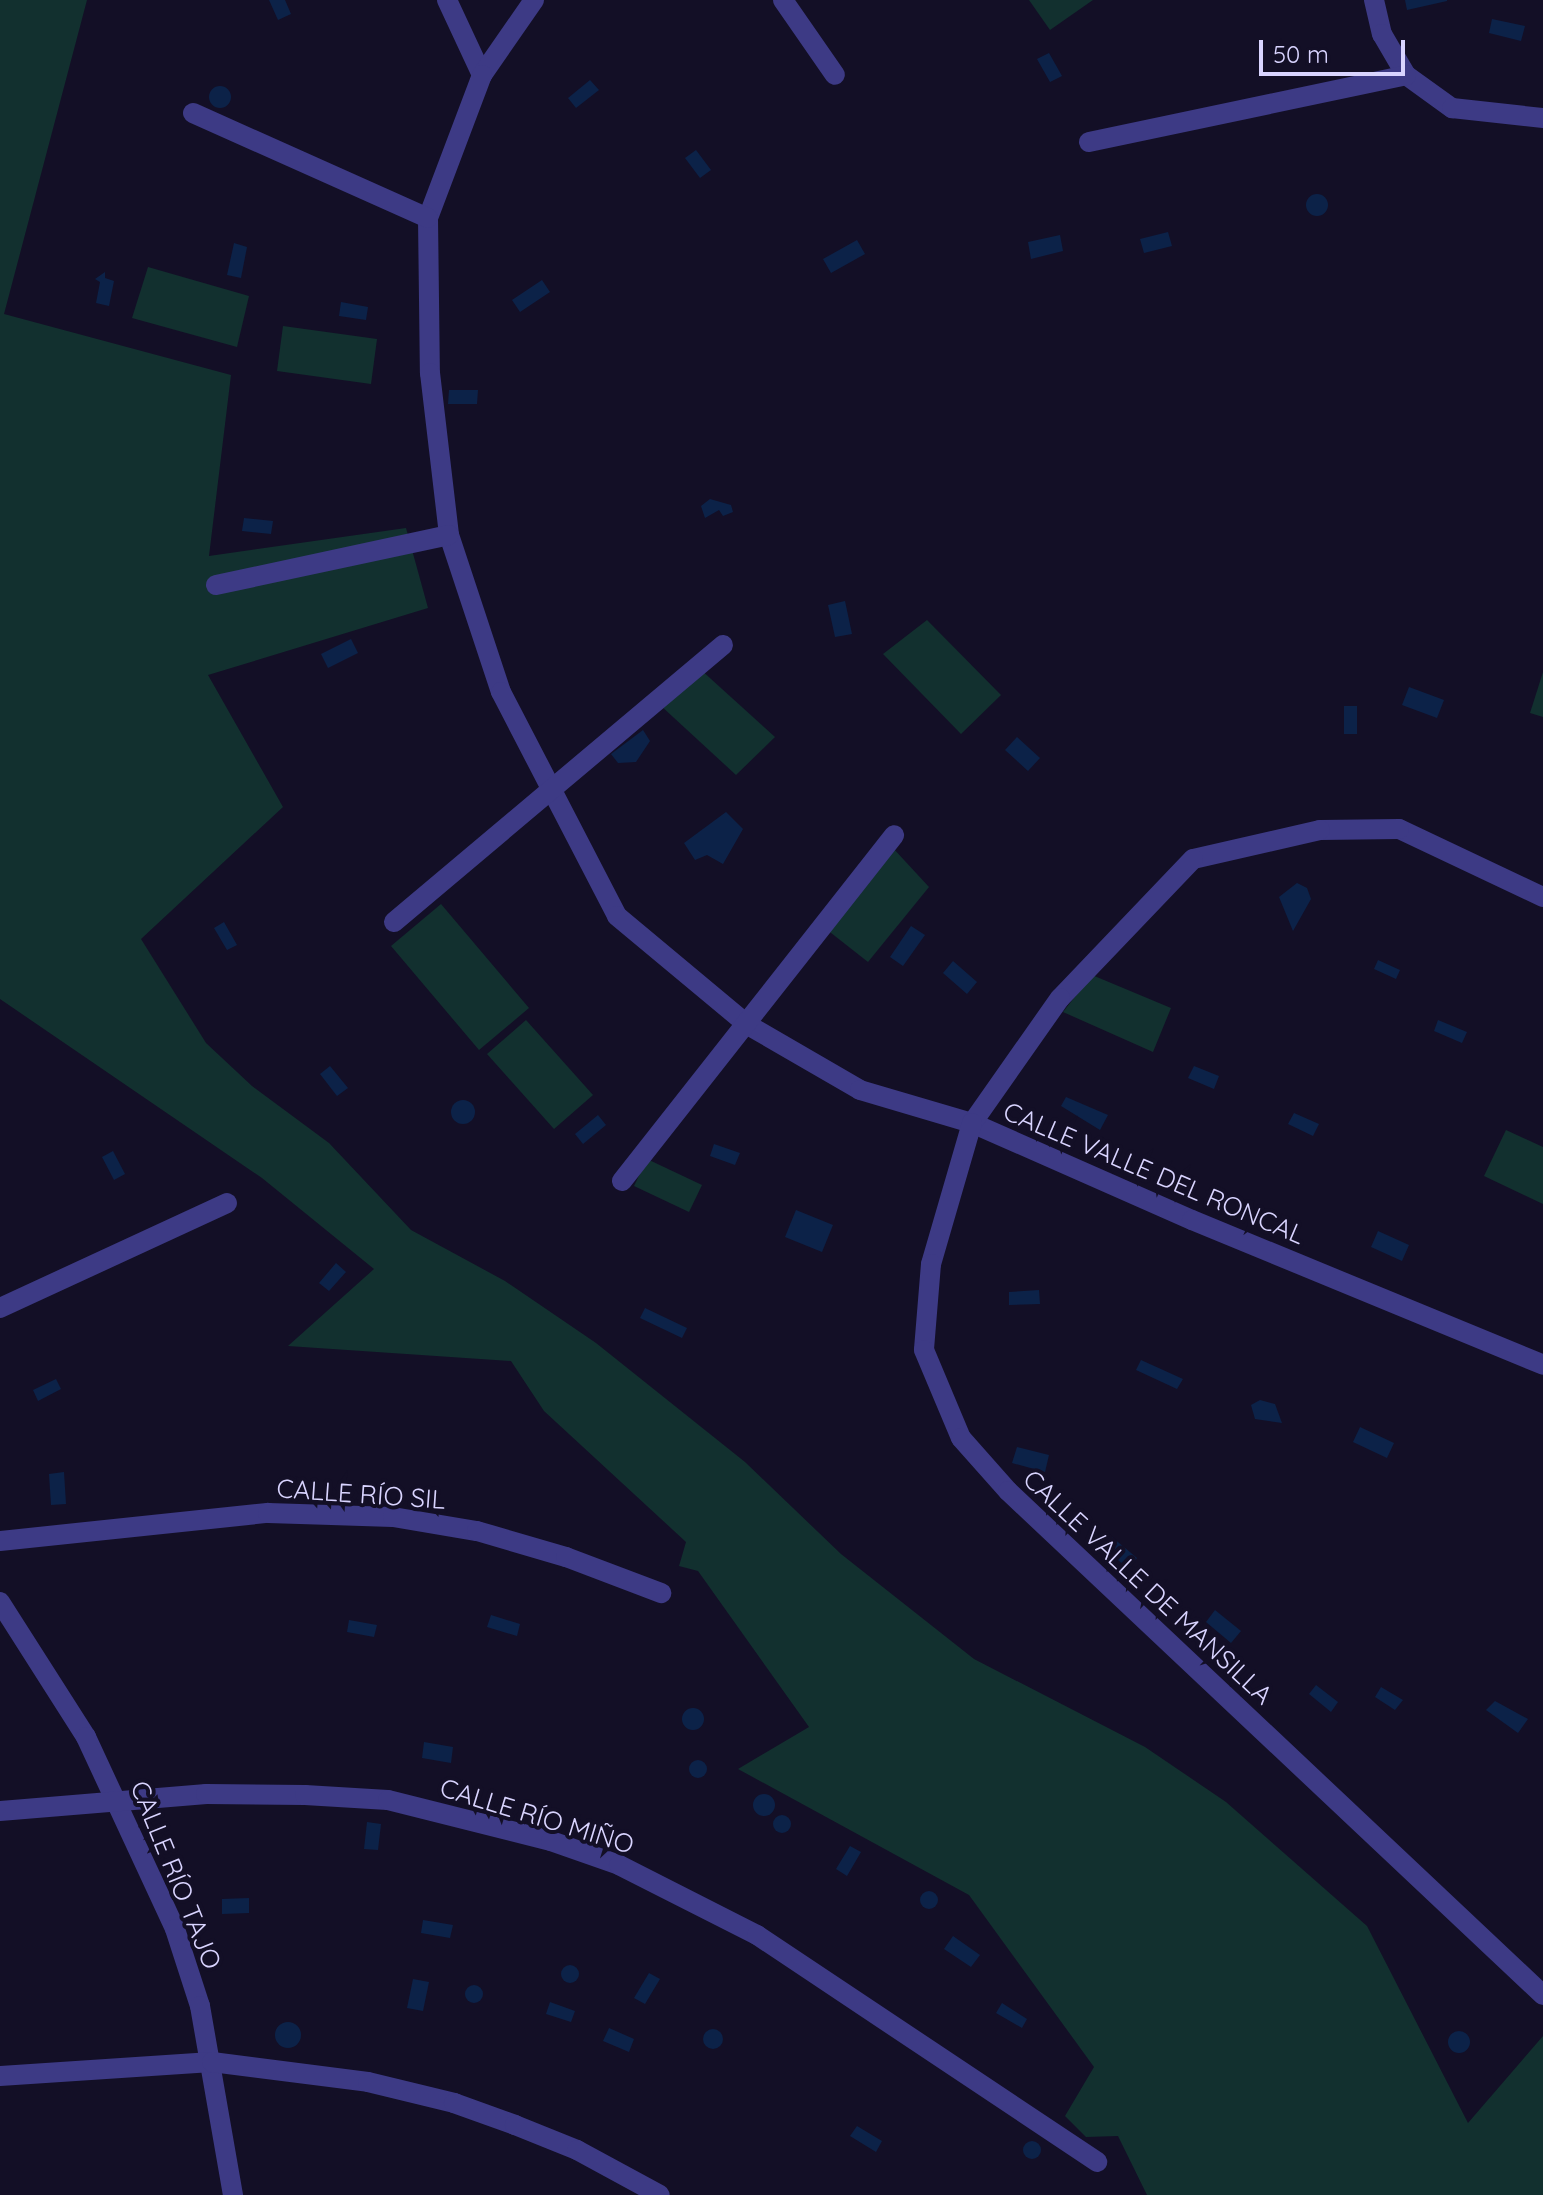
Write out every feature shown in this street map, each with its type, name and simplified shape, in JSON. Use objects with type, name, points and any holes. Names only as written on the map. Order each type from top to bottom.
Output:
[{"type":"street","points":[[447,0],[482,75]]},
{"type":"street","name":"CALLE VALLE DEL RONCAL","points":[[534,0],[482,75],[428,218],[430,373],[449,535],[501,692],[617,916],[748,1025],[860,1090],[972,1123],[1192,1220],[1543,1365]]},
{"type":"street","points":[[783,0],[835,75]]},
{"type":"street","points":[[1374,0],[1382,34],[1406,75],[1452,108],[1543,118]]},
{"type":"street","points":[[1089,142],[1406,75]]},
{"type":"street","points":[[193,113],[428,218]]},
{"type":"street","points":[[216,585],[449,535]]},
{"type":"street","points":[[394,922],[723,645]]},
{"type":"street","name":"CALLE VALLE DE MANSILLA","points":[[1543,897],[1399,829],[1320,830],[1193,859],[1125,924],[1060,998],[972,1123],[931,1264],[924,1350],[961,1438],[1008,1491],[1543,1995]]},
{"type":"street","points":[[622,1181],[748,1025],[894,835]]},
{"type":"street","points":[[0,1308],[227,1203]]},
{"type":"street","name":"CALLE RÍO SIL","points":[[0,1541],[268,1513],[393,1517],[477,1531],[661,1593]]},
{"type":"street","name":"CALLE RÍO TAJO","points":[[0,1602],[86,1737],[120,1801],[175,1929],[212,2062],[233,2195]]},
{"type":"street","name":"CALLE RÍO MIÑO","points":[[0,1811],[206,1794],[388,1800],[481,1820],[619,1865],[757,1935],[1097,2162]]},
{"type":"street","points":[[0,2076],[212,2062],[368,2082],[454,2103],[577,2150],[660,2195]]},
{"type":"green space","points":[[0,0],[87,0],[4,314],[231,375],[209,556],[406,528],[428,608],[208,675],[283,807],[141,939],[206,1043],[252,1086],[329,1143],[411,1230],[505,1281],[596,1343],[745,1462],[841,1554],[974,1659],[1145,1747],[1226,1802],[1367,1926],[1468,2123],[1543,2036],[1543,2195],[1147,2195],[1118,2136],[1086,2137],[1065,2116],[1094,2067],[969,1895],[738,1769],[809,1727],[698,1571],[679,1566],[686,1542],[544,1411],[511,1361],[288,1346],[374,1269],[262,1178],[0,999]]},
{"type":"green space","points":[[1029,0],[1093,0],[1050,30]]},
{"type":"green space","points":[[148,267],[249,296],[237,347],[132,318]]},
{"type":"green space","points":[[283,326],[377,339],[371,384],[277,371]]},
{"type":"green space","points":[[927,620],[1001,695],[961,734],[883,654]]},
{"type":"green space","points":[[700,669],[775,737],[736,775],[660,705]]},
{"type":"green space","points":[[1543,672],[1543,717],[1530,713]]},
{"type":"green space","points":[[892,847],[929,887],[868,962],[826,929]]},
{"type":"green space","points":[[441,904],[529,1008],[479,1050],[391,946]]},
{"type":"green space","points":[[1092,975],[1171,1008],[1153,1052],[1063,1012]]},
{"type":"green space","points":[[526,1020],[593,1095],[554,1129],[487,1054]]},
{"type":"green space","points":[[1506,1130],[1543,1147],[1543,1204],[1484,1176]]},
{"type":"green space","points":[[647,1159],[702,1185],[689,1212],[634,1186]]},
{"type":"water","points":[[269,0],[285,0],[291,14],[278,20]]},
{"type":"water","points":[[1405,0],[1447,0],[1447,1],[1407,10]]},
{"type":"water","points":[[1492,19],[1525,26],[1521,41],[1489,33]]},
{"type":"water","points":[[1049,53],[1062,76],[1050,82],[1037,59]]},
{"type":"water","points":[[590,80],[599,90],[576,108],[568,98]]},
{"type":"water","points":[[220,86],[231,97],[220,108],[209,97]]},
{"type":"water","points":[[696,150],[711,170],[700,178],[685,158]]},
{"type":"water","points":[[1313,194],[1321,194],[1328,205],[1321,216],[1313,216],[1306,209],[1306,201]]},
{"type":"water","points":[[1168,232],[1172,246],[1144,253],[1140,239]]},
{"type":"water","points":[[1060,235],[1063,251],[1031,259],[1028,242]]},
{"type":"water","points":[[857,240],[865,254],[831,273],[823,259]]},
{"type":"water","points":[[234,243],[247,247],[241,278],[227,275]]},
{"type":"water","points":[[105,272],[105,278],[114,281],[109,306],[96,303],[100,282],[95,279]]},
{"type":"water","points":[[542,280],[550,292],[520,312],[512,300]]},
{"type":"water","points":[[341,302],[368,307],[366,320],[339,316]]},
{"type":"water","points":[[449,390],[478,390],[477,404],[448,404]]},
{"type":"water","points":[[710,499],[731,505],[733,512],[723,516],[719,510],[705,518],[701,506]]},
{"type":"water","points":[[244,518],[273,521],[271,534],[242,531]]},
{"type":"water","points":[[845,601],[852,634],[835,637],[828,605]]},
{"type":"water","points":[[351,639],[358,653],[328,668],[321,654]]},
{"type":"water","points":[[1409,687],[1444,700],[1437,718],[1402,705]]},
{"type":"water","points":[[1344,706],[1357,706],[1357,734],[1344,734]]},
{"type":"water","points":[[643,730],[650,741],[636,762],[618,763],[611,754]]},
{"type":"water","points":[[1017,737],[1040,758],[1028,771],[1005,750]]},
{"type":"water","points":[[726,812],[743,829],[723,864],[707,855],[695,860],[684,843]]},
{"type":"water","points":[[1297,883],[1307,888],[1311,899],[1293,931],[1279,897]]},
{"type":"water","points":[[224,922],[237,945],[227,950],[214,928]]},
{"type":"water","points":[[911,926],[925,935],[903,966],[890,957]]},
{"type":"water","points":[[1378,960],[1400,970],[1396,979],[1374,969]]},
{"type":"water","points":[[953,961],[977,982],[967,994],[943,973]]},
{"type":"water","points":[[1438,1020],[1467,1032],[1462,1043],[1434,1031]]},
{"type":"water","points":[[330,1066],[348,1088],[337,1096],[320,1074]]},
{"type":"water","points":[[1194,1066],[1219,1076],[1214,1089],[1188,1078]]},
{"type":"water","points":[[1066,1097],[1108,1115],[1100,1130],[1061,1106]]},
{"type":"water","points":[[463,1100],[471,1104],[475,1112],[471,1120],[463,1124],[455,1120],[451,1112],[455,1104]]},
{"type":"water","points":[[1294,1113],[1319,1124],[1313,1136],[1288,1124]]},
{"type":"water","points":[[598,1115],[606,1125],[583,1144],[575,1134]]},
{"type":"water","points":[[714,1144],[740,1153],[735,1165],[710,1156]]},
{"type":"water","points":[[113,1151],[125,1174],[114,1180],[102,1157]]},
{"type":"water","points":[[796,1210],[833,1225],[822,1252],[785,1237]]},
{"type":"water","points":[[1378,1231],[1409,1245],[1402,1261],[1371,1247]]},
{"type":"water","points":[[336,1263],[346,1272],[329,1291],[319,1283]]},
{"type":"water","points":[[1039,1290],[1040,1304],[1009,1305],[1009,1292]]},
{"type":"water","points":[[645,1308],[687,1328],[682,1338],[640,1318]]},
{"type":"water","points":[[1141,1360],[1183,1379],[1177,1389],[1136,1370]]},
{"type":"water","points":[[56,1379],[61,1389],[38,1401],[33,1390]]},
{"type":"water","points":[[1260,1400],[1275,1404],[1282,1423],[1255,1419],[1251,1405]]},
{"type":"water","points":[[1360,1427],[1394,1443],[1387,1458],[1353,1442]]},
{"type":"water","points":[[1017,1447],[1049,1455],[1045,1472],[1012,1463]]},
{"type":"water","points":[[64,1472],[66,1504],[51,1505],[49,1474]]},
{"type":"water","points":[[1112,1537],[1137,1558],[1129,1569],[1103,1548]]},
{"type":"water","points":[[1215,1610],[1241,1631],[1231,1643],[1206,1622]]},
{"type":"water","points":[[491,1615],[520,1624],[517,1636],[487,1627]]},
{"type":"water","points":[[349,1620],[377,1625],[374,1637],[347,1632]]},
{"type":"water","points":[[1316,1685],[1338,1702],[1331,1712],[1309,1694]]},
{"type":"water","points":[[1381,1687],[1403,1700],[1395,1710],[1375,1697]]},
{"type":"water","points":[[1495,1701],[1528,1719],[1518,1733],[1486,1710]]},
{"type":"water","points":[[693,1708],[701,1711],[704,1719],[701,1727],[693,1730],[685,1727],[682,1719],[685,1711]]},
{"type":"water","points":[[424,1742],[453,1747],[451,1763],[422,1758]]},
{"type":"water","points":[[698,1760],[707,1769],[698,1778],[689,1769]]},
{"type":"water","points":[[764,1794],[772,1797],[775,1805],[772,1813],[764,1816],[756,1813],[753,1805],[756,1797]]},
{"type":"water","points":[[782,1815],[791,1824],[782,1833],[773,1824]]},
{"type":"water","points":[[367,1822],[381,1824],[378,1850],[364,1849]]},
{"type":"water","points":[[850,1846],[861,1852],[847,1876],[836,1869]]},
{"type":"water","points":[[925,1891],[933,1891],[938,1900],[936,1907],[925,1909],[920,1904],[920,1896]]},
{"type":"water","points":[[249,1898],[249,1913],[222,1914],[222,1899]]},
{"type":"water","points":[[423,1920],[453,1925],[450,1938],[421,1933]]},
{"type":"water","points":[[953,1936],[980,1955],[971,1967],[944,1949]]},
{"type":"water","points":[[570,1965],[579,1974],[570,1983],[561,1974]]},
{"type":"water","points":[[649,1973],[660,1979],[645,2004],[634,1998]]},
{"type":"water","points":[[413,1979],[429,1982],[423,2011],[407,2008]]},
{"type":"water","points":[[470,1985],[478,1985],[483,1994],[481,2001],[470,2003],[465,1998],[465,1990]]},
{"type":"water","points":[[550,2002],[575,2011],[571,2022],[546,2014]]},
{"type":"water","points":[[1002,2003],[1027,2019],[1022,2028],[996,2013]]},
{"type":"water","points":[[288,2022],[297,2026],[301,2035],[297,2044],[288,2048],[279,2044],[275,2035],[279,2026]]},
{"type":"water","points":[[609,2028],[634,2039],[629,2052],[603,2041]]},
{"type":"water","points":[[709,2029],[717,2029],[723,2039],[717,2049],[709,2049],[703,2043],[703,2035]]},
{"type":"water","points":[[1459,2031],[1467,2034],[1470,2042],[1467,2050],[1459,2053],[1451,2050],[1448,2042],[1451,2034]]},
{"type":"water","points":[[857,2126],[882,2141],[876,2152],[850,2136]]},
{"type":"water","points":[[1032,2141],[1041,2150],[1032,2159],[1023,2150]]}]
